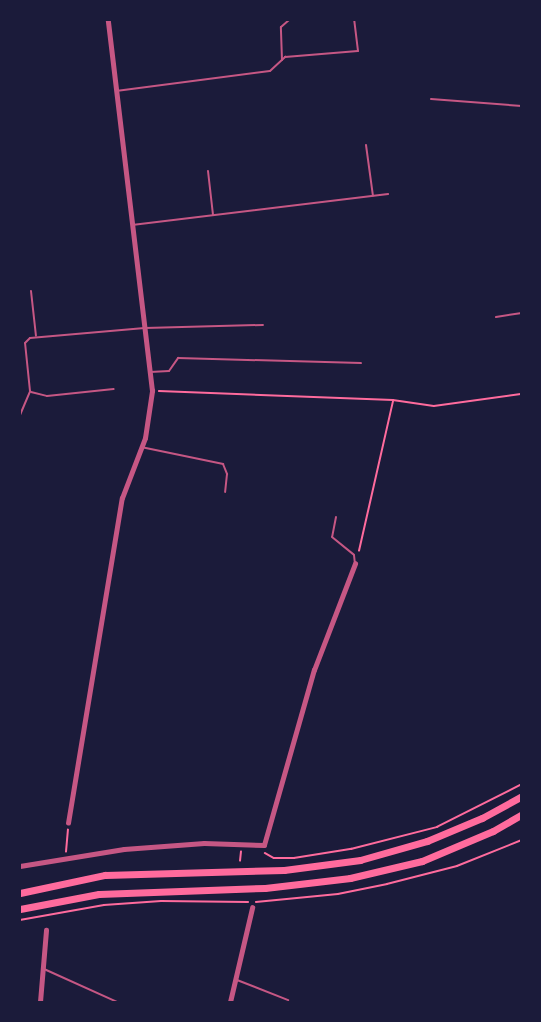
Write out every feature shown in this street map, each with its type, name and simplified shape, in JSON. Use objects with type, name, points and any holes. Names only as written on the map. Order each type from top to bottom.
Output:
[{"type":"main road","points":[[20,893],[105,875],[284,870],[360,860],[427,841],[483,818],[522,796]]},
{"type":"main road","points":[[20,909],[99,894],[265,888],[350,878],[422,861],[493,831],[522,814]]},
{"type":"street","points":[[68,823],[122,498],[141,447],[152,391],[108,20]]},
{"type":"street","points":[[20,866],[124,849],[204,843],[259,846],[268,838],[314,670],[355,564]]},
{"type":"street","points":[[230,1002],[237,980],[252,905]]},
{"type":"street","points":[[40,1002],[41,968],[46,930]]},
{"type":"lane","points":[[282,60],[281,27],[289,20]]},
{"type":"lane","points":[[116,91],[270,71],[282,60],[358,51],[354,20]]},
{"type":"lane","points":[[432,99],[522,106]]},
{"type":"lane","points":[[366,145],[373,196]]},
{"type":"lane","points":[[208,171],[213,216]]},
{"type":"lane","points":[[132,225],[388,194]]},
{"type":"lane","points":[[31,291],[36,336]]},
{"type":"lane","points":[[496,317],[522,313]]},
{"type":"lane","points":[[20,415],[30,392],[25,343],[36,336],[145,328],[262,325]]},
{"type":"lane","points":[[150,372],[169,371],[178,358],[361,363]]},
{"type":"lane","points":[[30,392],[47,396],[114,388]]},
{"type":"lane","points":[[141,447],[223,464],[227,474],[225,492]]},
{"type":"lane","points":[[336,517],[332,537],[354,555],[355,564]]},
{"type":"lane","points":[[41,968],[117,1002]]},
{"type":"lane","points":[[237,980],[288,1000]]},
{"type":"path","points":[[152,391],[393,400],[434,406],[522,394]]},
{"type":"path","points":[[355,564],[393,400]]},
{"type":"path","points":[[259,846],[274,858],[351,849],[437,827],[522,784]]},
{"type":"path","points":[[65,859],[68,823]]},
{"type":"path","points":[[240,861],[242,845]]},
{"type":"path","points":[[252,905],[254,894]]}]
